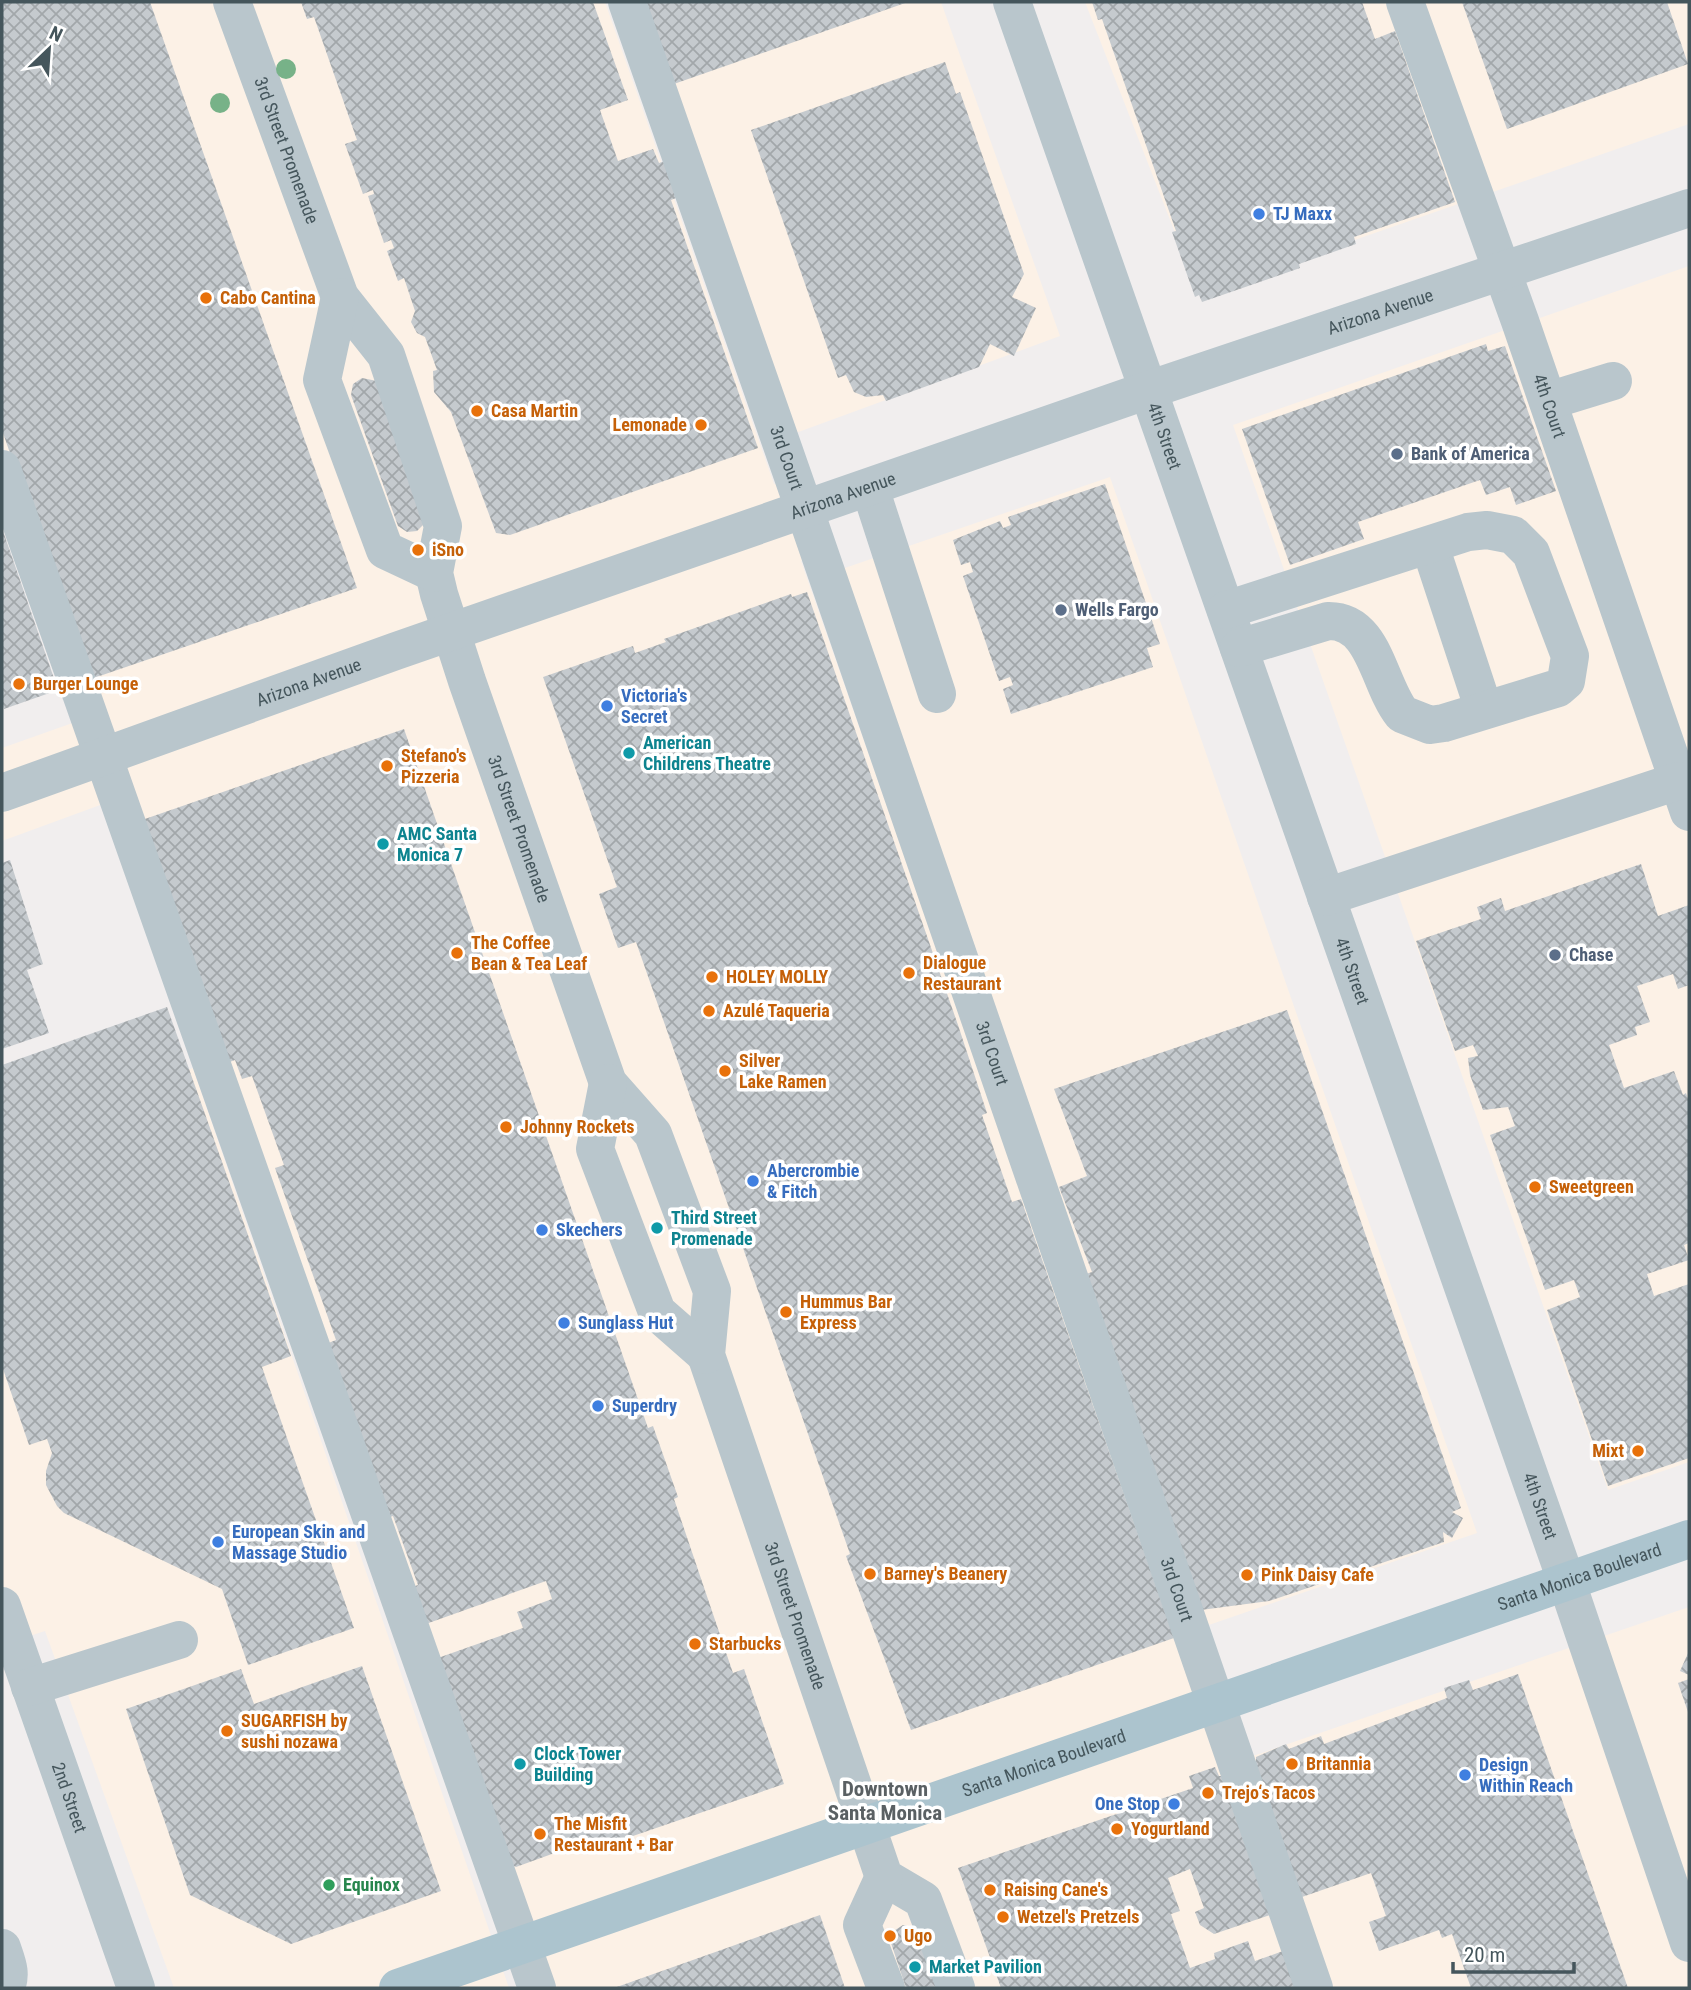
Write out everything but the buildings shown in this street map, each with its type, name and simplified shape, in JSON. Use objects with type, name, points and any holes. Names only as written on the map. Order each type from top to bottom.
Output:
[{"type":"main road","name":"Santa Monica Boulevard","points":[[398,1988],[1689,1539]]},
{"type":"street","name":"3rd Street Promenade","points":[[232,2],[340,297],[386,355],[443,526],[434,573],[608,1083],[653,1134],[712,1291],[706,1355],[884,1877]]},
{"type":"street","name":"3rd Court","points":[[627,2],[1314,1988]]},
{"type":"street","name":"4th Street","points":[[1012,2],[1567,1583],[1689,1943]]},
{"type":"street","name":"4th Court","points":[[1405,2],[1548,401],[1675,726],[1684,797]]},
{"type":"street","name":"Arizona Avenue","points":[[2,793],[452,632],[1148,390],[1689,208]]},
{"type":"street","points":[[340,297],[322,380],[385,551],[434,573]]},
{"type":"street","points":[[1548,401],[1613,380]]},
{"type":"street","points":[[2,469],[537,1988]]},
{"type":"street","points":[[870,488],[937,694]]},
{"type":"street","points":[[1226,610],[1468,532],[1487,530],[1513,535],[1531,553],[1570,656],[1566,681],[1558,688],[1430,725],[1402,714],[1362,635],[1340,621],[1328,621],[1239,648]]},
{"type":"street","points":[[1430,545],[1484,710]]},
{"type":"street","points":[[1326,897],[1684,797]]},
{"type":"street","name":"3rd Street Promenade","points":[[608,1083],[594,1149],[657,1312],[706,1355]]},
{"type":"street","name":"2nd Street","points":[[2,1606],[136,1988]]},
{"type":"street","points":[[30,1687],[179,1640]]},
{"type":"street","points":[[886,1988],[862,1925],[884,1877],[923,1900],[956,1988]]},
{"type":"street","points":[[2,1948],[9,1969],[10,1979],[6,1988]]},
{"type":"shaded area","name":"Third Street Promenade","points":[[2,2],[605,2],[774,484],[782,482],[808,558],[801,561],[1301,1988],[530,1988],[122,797],[2,841],[2,748],[95,715],[2,442]]},
{"type":"shaded area","points":[[640,2],[941,2],[1060,336],[793,434]]},
{"type":"shaded area","points":[[1085,2],[1689,2],[1689,124],[1199,294]]},
{"type":"shaded area","points":[[1689,266],[1689,1462],[1608,1490],[1233,425]]},
{"type":"shaded area","points":[[1110,477],[1477,1533],[1203,1627],[836,571]]},
{"type":"shaded area","points":[[193,1068],[509,1988],[174,1988],[45,1631],[2,1645],[2,1130]]},
{"type":"shaded area","points":[[1689,1607],[1689,1988],[1323,1988],[1244,1759]]},
{"type":"place","name":"TJ Maxx","points":[[1259,214]]},
{"type":"place","name":"Cabo Cantina","points":[[206,298]]},
{"type":"place","name":"Casa Martin","points":[[477,411]]},
{"type":"place","name":"Lemonade","points":[[701,425]]},
{"type":"place","name":"Bank of America","points":[[1397,454]]},
{"type":"place","name":"iSno","points":[[418,550]]},
{"type":"place","name":"Wells Fargo","points":[[1061,610]]},
{"type":"place","name":"Burger Lounge","points":[[19,684]]},
{"type":"place","name":"Victoria's Secret","points":[[607,706]]},
{"type":"place","name":"American Childrens Theatre","points":[[629,753]]},
{"type":"place","name":"Stefano's Pizzeria","points":[[387,766]]},
{"type":"place","name":"AMC Santa Monica 7","points":[[383,844]]},
{"type":"place","name":"The Coffee Bean & Tea Leaf","points":[[457,953]]},
{"type":"place","name":"Chase","points":[[1555,955]]},
{"type":"place","name":"Dialogue Restaurant","points":[[909,973]]},
{"type":"place","name":"HOLEY MOLLY","points":[[712,977]]},
{"type":"place","name":"Azulé Taqueria","points":[[709,1011]]},
{"type":"place","name":"Silver Lake Ramen","points":[[725,1071]]},
{"type":"place","name":"Johnny Rockets","points":[[506,1127]]},
{"type":"place","name":"Abercrombie & Fitch","points":[[753,1181]]},
{"type":"place","name":"Sweetgreen","points":[[1535,1187]]},
{"type":"place","name":"Third Street Promenade","points":[[657,1228]]},
{"type":"place","name":"Skechers","points":[[542,1230]]},
{"type":"place","name":"Hummus Bar Express","points":[[786,1312]]},
{"type":"place","name":"Sunglass Hut","points":[[564,1323]]},
{"type":"place","name":"Superdry","points":[[598,1406]]},
{"type":"place","name":"Mixt","points":[[1638,1451]]},
{"type":"place","name":"European Skin and Massage Studio","points":[[218,1542]]},
{"type":"place","name":"Barney's Beanery","points":[[870,1574]]},
{"type":"place","name":"Pink Daisy Cafe","points":[[1247,1575]]},
{"type":"place","name":"Starbucks","points":[[695,1644]]},
{"type":"place","name":"SUGARFISH by sushi nozawa","points":[[227,1731]]},
{"type":"place","name":"Clock Tower Building","points":[[520,1764]]},
{"type":"place","name":"Britannia","points":[[1292,1764]]},
{"type":"place","name":"Design Within Reach","points":[[1465,1775]]},
{"type":"place","name":"Trejo‘s Tacos","points":[[1208,1793]]},
{"type":"place","name":"One Stop","points":[[1174,1804]]},
{"type":"place","name":"Yogurtland","points":[[1117,1829]]},
{"type":"place","name":"The Misfit Restaurant + Bar","points":[[540,1834]]},
{"type":"place","name":"Equinox","points":[[329,1885]]},
{"type":"place","name":"Raising Cane's","points":[[990,1890]]},
{"type":"place","name":"Wetzel's Pretzels","points":[[1003,1917]]},
{"type":"place","name":"Ugo","points":[[890,1936]]},
{"type":"place","name":"Market Pavilion","points":[[915,1967]]},
{"type":"district","name":"Downtown Santa Monica","points":[[885,1801]]}]
